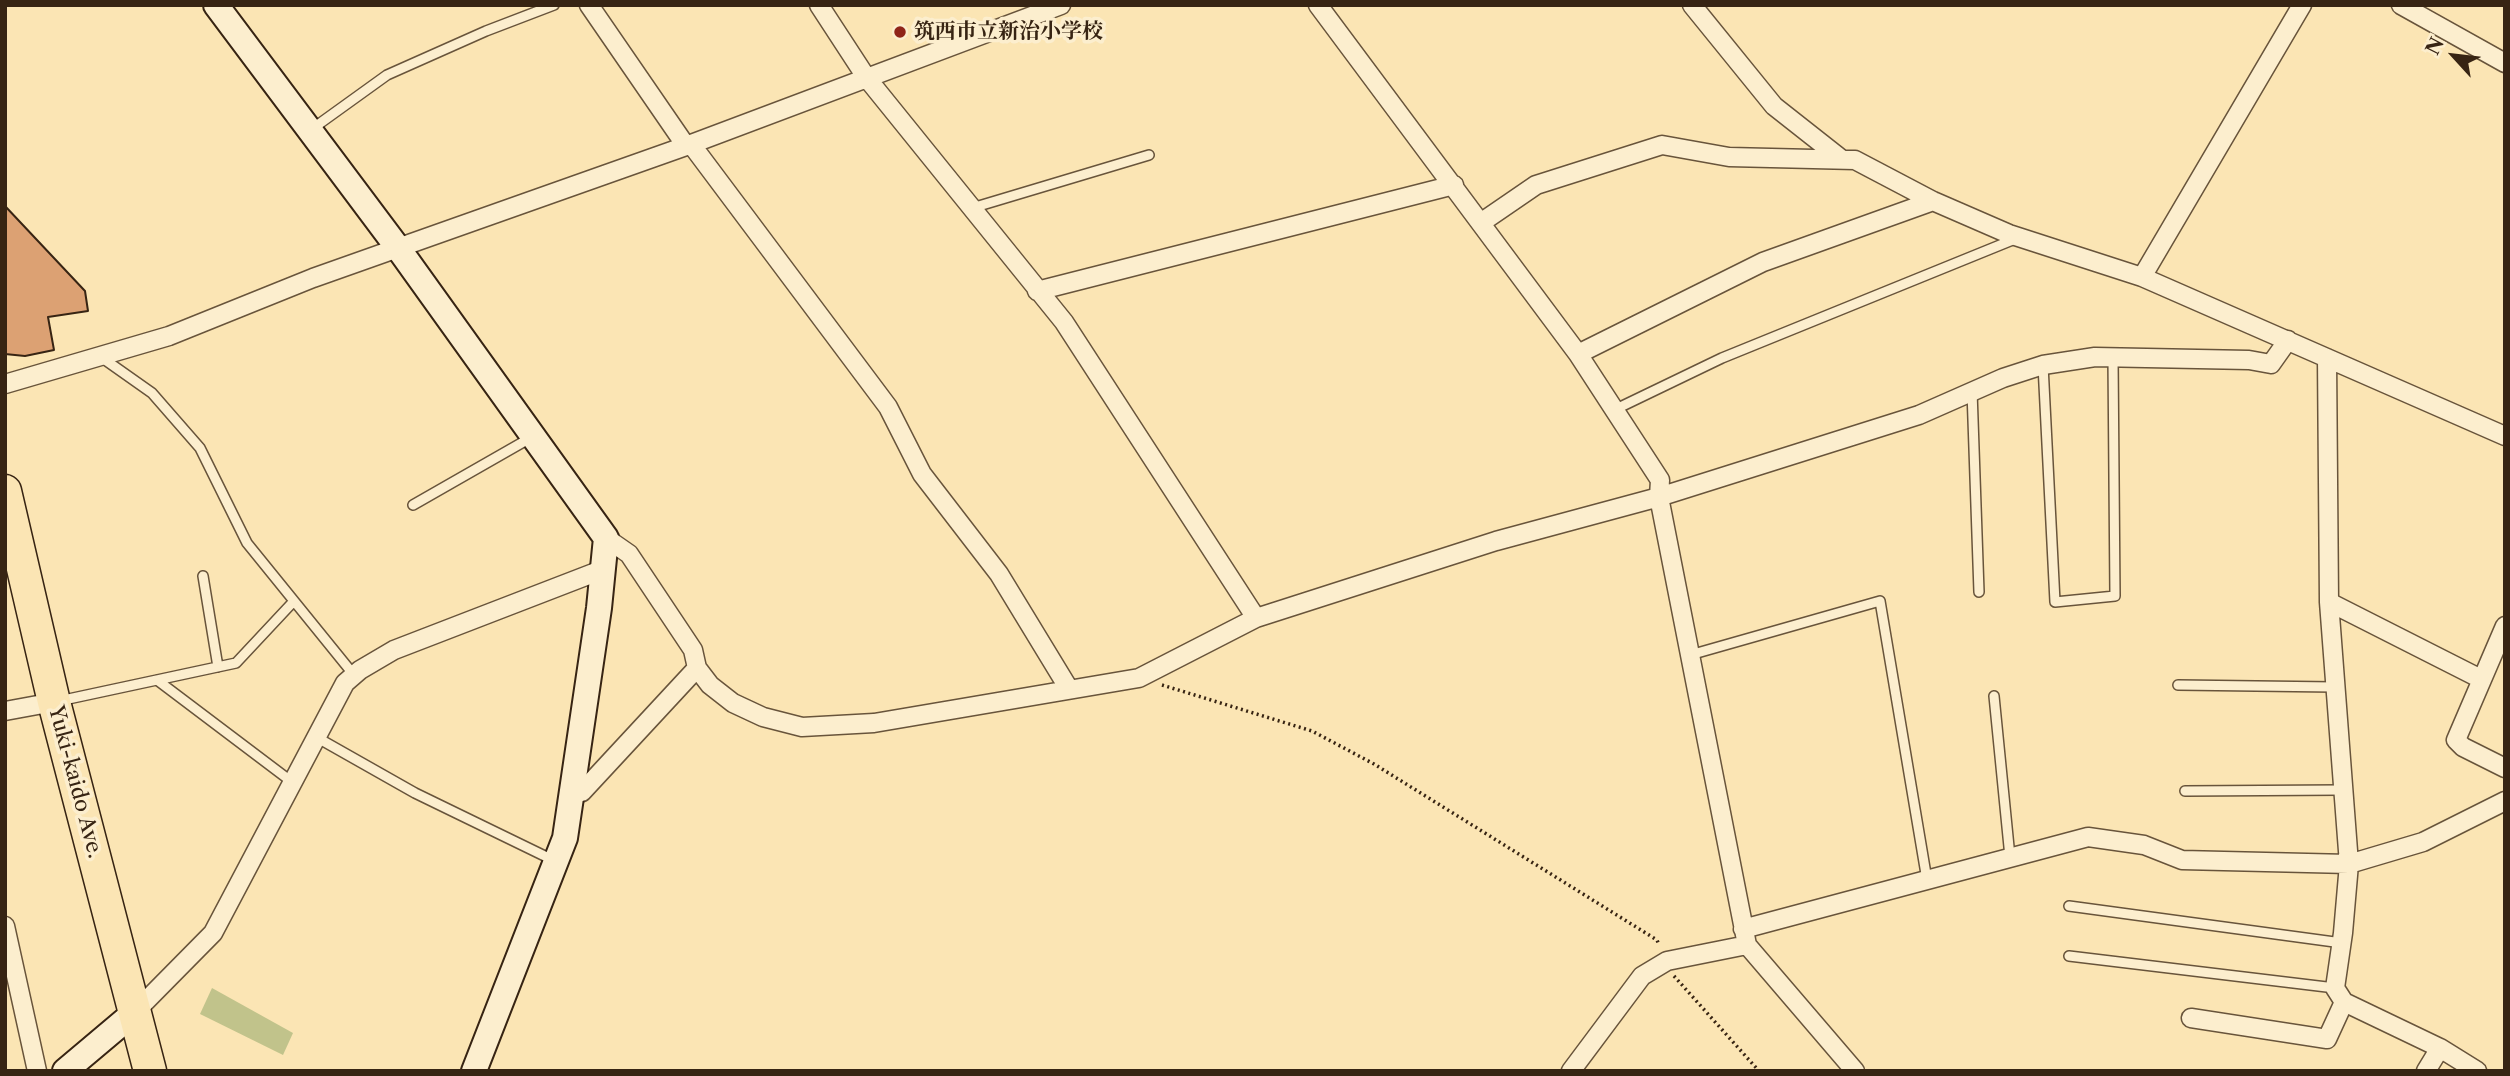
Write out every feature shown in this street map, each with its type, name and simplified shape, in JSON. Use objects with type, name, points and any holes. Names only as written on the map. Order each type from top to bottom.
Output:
[{"type":"highway","name":"Yuki-kaido Ave.","points":[[5,491],[54,702],[150,1071]]},
{"type":"street","points":[[216,5],[398,248],[606,538],[629,554],[693,650],[696,668],[710,685],[733,703],[763,717],[822,728],[874,723],[1139,678],[1256,618],[1496,541],[1659,497],[1919,415],[1972,391],[2043,365],[2113,358],[2249,360],[2270,364],[2288,340]]},
{"type":"street","points":[[589,5],[689,145],[888,408],[922,474],[999,574],[1069,689]]},
{"type":"street","points":[[819,5],[866,76],[970,209],[1064,322],[1256,618]]},
{"type":"street","points":[[5,384],[169,336],[398,248],[689,145],[866,76],[1061,5]]},
{"type":"street","points":[[1318,5],[1578,354],[1660,480],[1659,497],[1745,937],[1855,1071]]},
{"type":"street","points":[[1692,5],[1774,106],[1840,158]]},
{"type":"street","points":[[2142,277],[2302,5]]},
{"type":"street","points":[[2401,5],[2505,64]]},
{"type":"street","points":[[1482,222],[1536,185],[1662,145],[1729,157],[1855,160],[1933,201],[2020,237],[2142,277],[2505,436]]},
{"type":"street","points":[[1037,291],[1454,185]]},
{"type":"street","points":[[1578,354],[1763,262],[1933,201]]},
{"type":"street","points":[[2190,1017],[2327,1039],[2339,995],[2349,864],[2341,790],[2329,602],[2327,358]]},
{"type":"street","points":[[474,1071],[557,861],[574,790],[606,538]]},
{"type":"street","points":[[65,1071],[135,1012],[213,933],[336,695],[354,675],[394,650],[604,569]]},
{"type":"street","points":[[2329,602],[2481,679]]},
{"type":"street","points":[[2505,626],[2456,740],[2463,747],[2505,768]]},
{"type":"street","points":[[574,790],[582,792],[696,668]]},
{"type":"street","points":[[5,711],[54,702]]},
{"type":"street","points":[[1571,1071],[1642,976],[1662,964],[1927,880],[2088,837],[2144,845],[2182,860],[2349,864],[2423,842],[2505,801]]},
{"type":"street","points":[[5,926],[37,1071]]},
{"type":"street","points":[[2339,995],[2440,1048],[2477,1071]]},
{"type":"street","points":[[2426,1071],[2440,1048]]},
{"type":"lane","points":[[311,130],[387,75],[486,31],[554,5]]},
{"type":"lane","points":[[970,209],[1149,155]]},
{"type":"lane","points":[[1614,410],[1723,358],[2020,237]]},
{"type":"lane","points":[[98,356],[152,393],[200,448],[247,543],[354,675]]},
{"type":"lane","points":[[2043,365],[2056,602],[2115,596],[2113,358]]},
{"type":"lane","points":[[1972,391],[1979,592]]},
{"type":"lane","points":[[413,505],[534,436]]},
{"type":"lane","points":[[203,576],[218,667]]},
{"type":"lane","points":[[54,702],[236,663],[294,601]]},
{"type":"lane","points":[[1690,654],[1880,601],[1927,880]]},
{"type":"lane","points":[[157,680],[292,782]]},
{"type":"lane","points":[[2178,685],[2334,687]]},
{"type":"lane","points":[[1994,696],[2010,858]]},
{"type":"lane","points":[[315,737],[415,793],[557,861]]},
{"type":"lane","points":[[2185,792],[2341,790]]},
{"type":"lane","points":[[2069,906],[2342,943]]},
{"type":"lane","points":[[2069,956],[2339,995]]},
{"type":"path","points":[[1139,678],[1312,731],[1374,764],[1657,940],[1662,964],[1759,1071]]},
{"type":"green space","points":[[212,988],[293,1033],[283,1055],[200,1014]]},
{"type":"building","points":[[5,206],[85,291],[88,311],[48,317],[54,350],[25,356],[5,354]]},
{"type":"place","name":"筑西市立新治小学校","points":[[900,32]]}]
